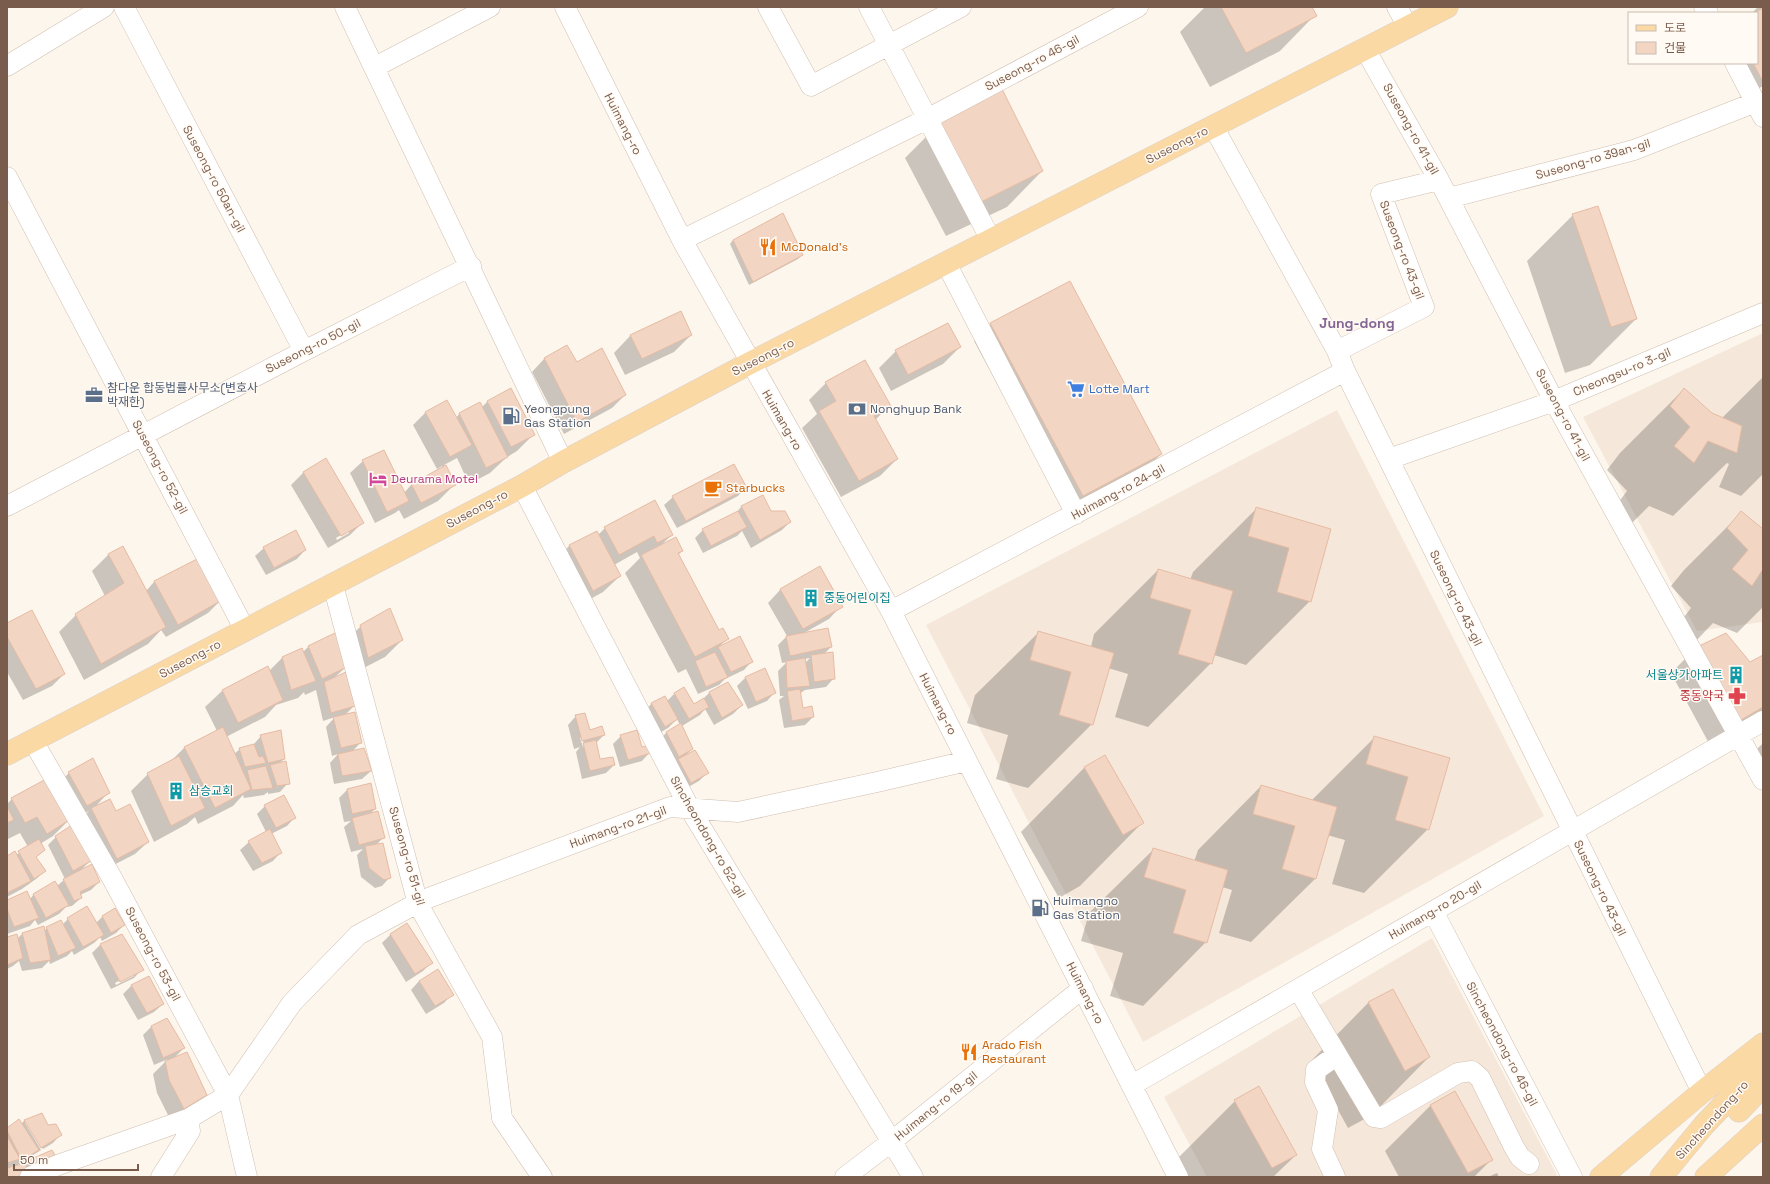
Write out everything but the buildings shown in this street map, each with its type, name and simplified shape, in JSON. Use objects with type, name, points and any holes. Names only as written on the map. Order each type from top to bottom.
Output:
[{"type":"main road","name":"Suseong-ro","points":[[7,754],[522,486],[563,462],[750,363],[1447,7]]},
{"type":"main road","points":[[1601,1177],[1702,1092],[1763,1044]]},
{"type":"main road","name":"Sincheondong-ro","points":[[1661,1177],[1704,1125],[1763,1063]]},
{"type":"main road","points":[[1668,1177],[1728,1122],[1763,1086]]},
{"type":"main road","points":[[1706,1177],[1763,1125]]},
{"type":"street","points":[[7,66],[104,7]]},
{"type":"street","name":"Suseong-ro 50an-gil","points":[[124,7],[304,351]]},
{"type":"street","points":[[346,7],[471,266],[563,462]]},
{"type":"street","points":[[375,67],[490,7]]},
{"type":"street","name":"Huimang-ro","points":[[565,7],[682,240],[890,611],[1178,1177]]},
{"type":"street","points":[[768,7],[811,86],[961,7]]},
{"type":"street","points":[[869,7],[991,240]]},
{"type":"street","name":"Suseong-ro 46-gil","points":[[927,119],[1138,7]]},
{"type":"street","points":[[1397,7],[1408,27]]},
{"type":"street","name":"Suseong-ro 41-gil","points":[[1365,49],[1449,198],[1554,401],[1763,780]]},
{"type":"street","points":[[1736,64],[1760,109]]},
{"type":"street","name":"Suseong-ro 39an-gil","points":[[1449,198],[1634,150],[1760,109]]},
{"type":"street","points":[[682,240],[927,119]]},
{"type":"street","points":[[1213,126],[1337,351]]},
{"type":"street","name":"Suseong-ro 52-gil","points":[[7,177],[245,630]]},
{"type":"street","name":"Suseong-ro 43-gil","points":[[1439,180],[1381,194],[1424,307],[1337,351],[1345,371],[1702,1092]]},
{"type":"street","points":[[946,262],[1076,514]]},
{"type":"street","name":"Suseong-ro 50-gil","points":[[7,506],[304,351],[471,266]]},
{"type":"street","name":"Cheongsu-ro 3-gil","points":[[1389,459],[1554,401],[1763,313]]},
{"type":"street","name":"Huimang-ro 24-gil","points":[[890,611],[1345,371]]},
{"type":"street","name":"Sincheondong-ro 52-gil","points":[[522,486],[690,809],[913,1177]]},
{"type":"street","name":"Suseong-ro 51-gil","points":[[333,585],[418,904],[492,1037],[502,1118],[542,1177]]},
{"type":"street","name":"Huimang-ro 20-gil","points":[[1132,1085],[1763,721]]},
{"type":"street","name":"Suseong-ro 53-gil","points":[[33,741],[112,878],[228,1095],[247,1177]]},
{"type":"street","name":"Huimang-ro 21-gil","points":[[228,1095],[292,1003],[358,936],[423,900],[670,807],[738,812],[967,761]]},
{"type":"street","name":"Sincheondong-ro 46-gil","points":[[1433,911],[1572,1177]]},
{"type":"street","name":"Huimang-ro 19-gil","points":[[845,1177],[1083,988]]},
{"type":"street","points":[[1298,989],[1374,1117],[1381,1118],[1458,1073],[1472,1071],[1480,1078],[1514,1148],[1520,1157],[1529,1164]]},
{"type":"street","points":[[1335,1177],[1322,1149],[1328,1110],[1315,1082],[1316,1070],[1337,1055]]},
{"type":"street","points":[[30,1177],[58,1165],[188,1119],[228,1095]]},
{"type":"street","points":[[161,1177],[190,1131],[188,1119]]},
{"type":"shaded area","points":[[1763,333],[1763,622],[1697,631],[1583,417]]},
{"type":"shaded area","points":[[1337,410],[1544,816],[1143,1042],[926,625]]},
{"type":"shaded area","points":[[1432,938],[1558,1177],[1207,1177],[1164,1097]]},
{"type":"place","name":"McDonald's","points":[[768,247]]},
{"type":"place","name":"Lotte Mart","points":[[1076,389]]},
{"type":"place","name":"참다운 합동법률사무소(변호사 박재한)","points":[[94,395]]},
{"type":"place","name":"Nonghyup Bank","points":[[857,409]]},
{"type":"place","name":"Yeongpung Gas Station","points":[[511,416]]},
{"type":"place","name":"Deurama Motel","points":[[378,479]]},
{"type":"place","name":"Starbucks","points":[[713,488]]},
{"type":"place","name":"중동어린이집","points":[[811,598]]},
{"type":"place","name":"서울상가아파트","points":[[1736,675]]},
{"type":"place","name":"중동약국","points":[[1737,696]]},
{"type":"place","name":"삼승교회","points":[[176,791]]},
{"type":"place","name":"Huimangno Gas Station","points":[[1040,908]]},
{"type":"place","name":"Arado Fish Restaurant","points":[[969,1052]]},
{"type":"district","name":"Jung-dong","points":[[1357,323]]}]
